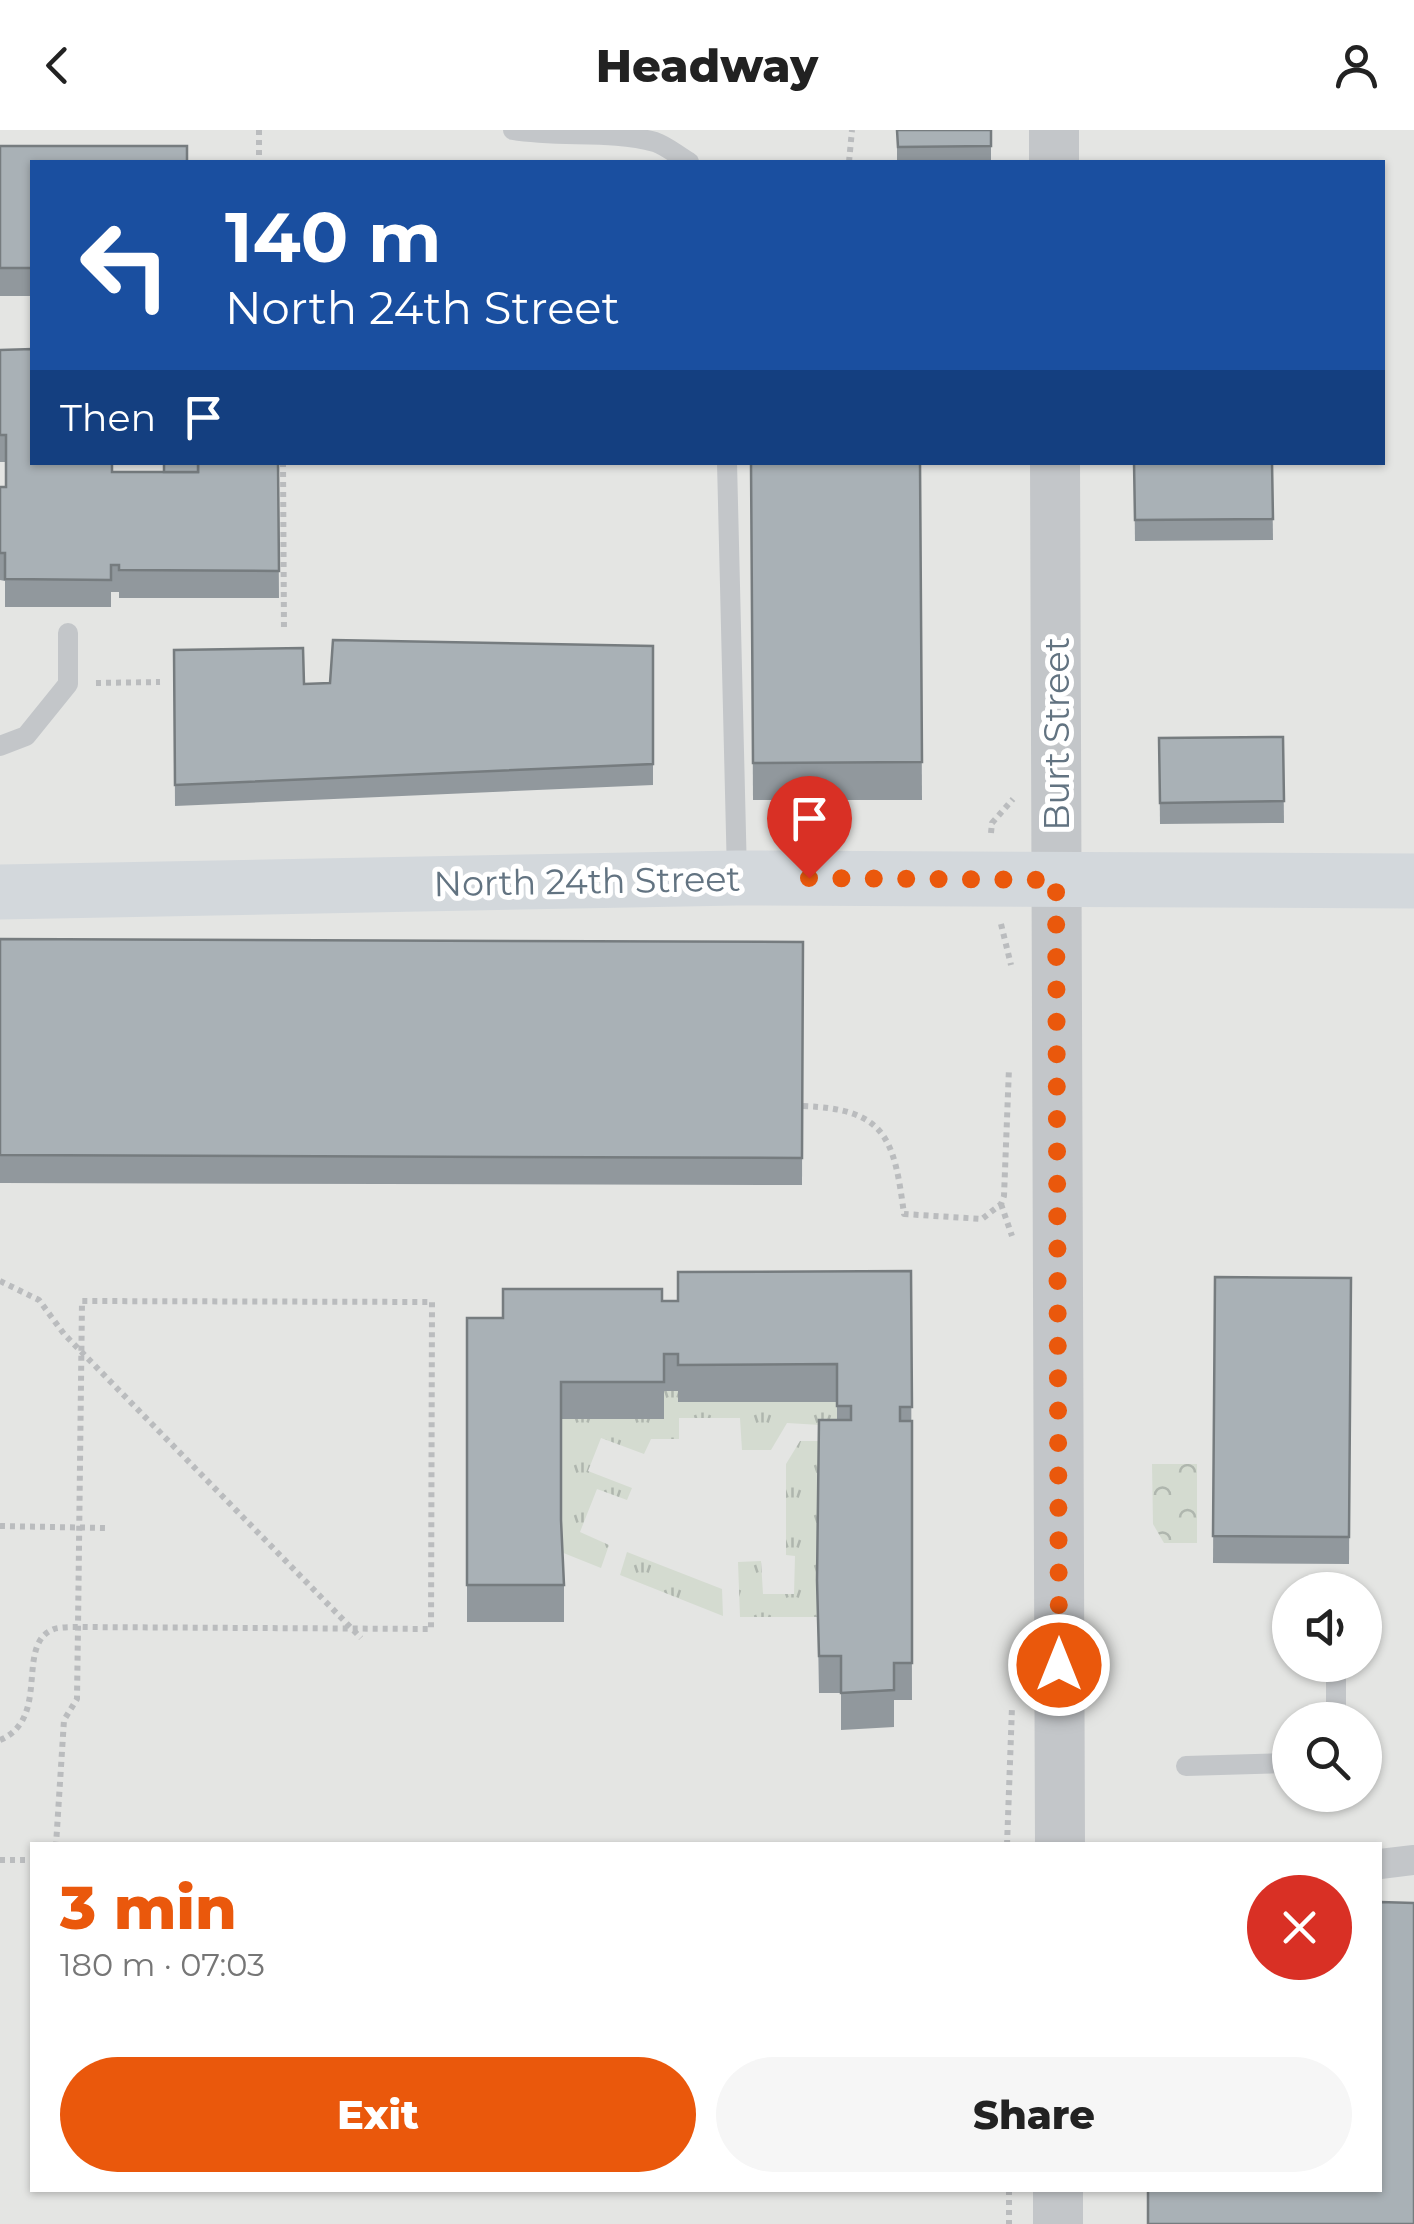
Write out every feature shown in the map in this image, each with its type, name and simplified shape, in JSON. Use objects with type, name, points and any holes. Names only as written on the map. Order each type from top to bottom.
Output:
[{"type":"main road","name":"North 24th Street","points":[[0,892],[737,878],[1414,881]]},
{"type":"street","points":[[1054,130],[1054,160]]},
{"type":"street","name":"Burt Street","points":[[1055,465],[1060,1842]]},
{"type":"street","points":[[1382,1864],[1414,1860]]},
{"type":"street","points":[[1058,2192],[1058,2224]]},
{"type":"lane","points":[[514,130],[562,134],[613,132],[658,142],[686,160]]},
{"type":"lane","points":[[727,465],[737,878]]},
{"type":"lane","points":[[0,746],[26,736],[68,684],[68,634]]},
{"type":"lane","points":[[1186,1766],[1272,1764]]},
{"type":"path","points":[[259,130],[259,160]]},
{"type":"path","points":[[849,160],[852,130]]},
{"type":"path","points":[[284,465],[284,632]]},
{"type":"path","points":[[68,684],[160,682]]},
{"type":"path","points":[[797,827],[821,800]]},
{"type":"path","points":[[803,1106],[835,1107],[858,1113],[878,1127],[892,1152],[904,1214],[982,1219],[1000,1204]]},
{"type":"path","points":[[0,1281],[39,1300],[64,1334],[361,1638]]},
{"type":"path","points":[[0,1740],[26,1719],[34,1657],[43,1637],[53,1629],[78,1627],[431,1629],[432,1302],[82,1301],[80,1528],[78,1627],[76,1699],[64,1720],[56,1842]]},
{"type":"path","points":[[0,1526],[106,1528]]},
{"type":"path","points":[[0,1860],[30,1860]]},
{"type":"path","points":[[1009,2192],[1009,2224]]},
{"type":"shaded area","points":[[0,130],[1414,130],[1414,2224],[0,2224]]},
{"type":"green space","points":[[664,1391],[678,1391],[678,1402],[837,1402],[837,1426],[787,1423],[771,1450],[742,1450],[740,1418],[679,1418],[679,1439],[651,1439],[644,1454],[601,1438],[588,1471],[632,1488],[627,1500],[597,1489],[580,1532],[609,1545],[601,1568],[561,1552],[561,1419],[664,1419]]},
{"type":"green space","points":[[800,1441],[828,1441],[817,1509],[817,1617],[740,1617],[738,1562],[761,1561],[763,1594],[794,1594],[795,1556],[786,1555],[786,1464]]},
{"type":"green space","points":[[1152,1464],[1197,1464],[1197,1543],[1164,1543],[1153,1524]]},
{"type":"green space","points":[[627,1552],[722,1589],[723,1616],[620,1575]]},
{"type":"building","points":[[897,130],[991,130],[991,146],[898,147]]},
{"type":"building","points":[[0,146],[187,146],[187,160],[30,160],[30,268],[0,268]]},
{"type":"building","points":[[30,349],[30,465],[112,465],[112,472],[198,472],[198,465],[278,465],[279,571],[119,570],[119,565],[111,565],[111,580],[5,579],[5,553],[0,553],[0,487],[6,487],[6,435],[0,435],[0,350]]},
{"type":"building","points":[[164,465],[198,465],[198,472],[164,472]]},
{"type":"building","points":[[751,465],[920,465],[922,762],[753,763]]},
{"type":"building","points":[[1134,465],[1272,465],[1273,519],[1135,520]]},
{"type":"building","points":[[333,640],[653,646],[653,764],[175,785],[174,650],[303,648],[304,684],[330,683]]},
{"type":"building","points":[[1283,737],[1284,801],[1160,803],[1159,738]]},
{"type":"building","points":[[0,939],[803,942],[802,1158],[0,1155]]},
{"type":"building","points":[[911,1271],[912,1407],[900,1407],[900,1421],[912,1421],[912,1663],[894,1663],[894,1690],[841,1693],[841,1656],[819,1656],[819,1420],[851,1420],[851,1406],[837,1406],[837,1364],[678,1365],[678,1354],[664,1354],[664,1382],[561,1382],[564,1585],[467,1585],[467,1318],[503,1318],[503,1289],[662,1289],[662,1301],[678,1301],[678,1272]]},
{"type":"building","points":[[1215,1277],[1351,1278],[1349,1537],[1213,1536]]},
{"type":"building","points":[[1382,1902],[1414,1903],[1414,2224],[1148,2224],[1148,2192],[1382,2192]]},
{"type":"route","points":[[809,878],[1056,880],[1059,1665]]}]
